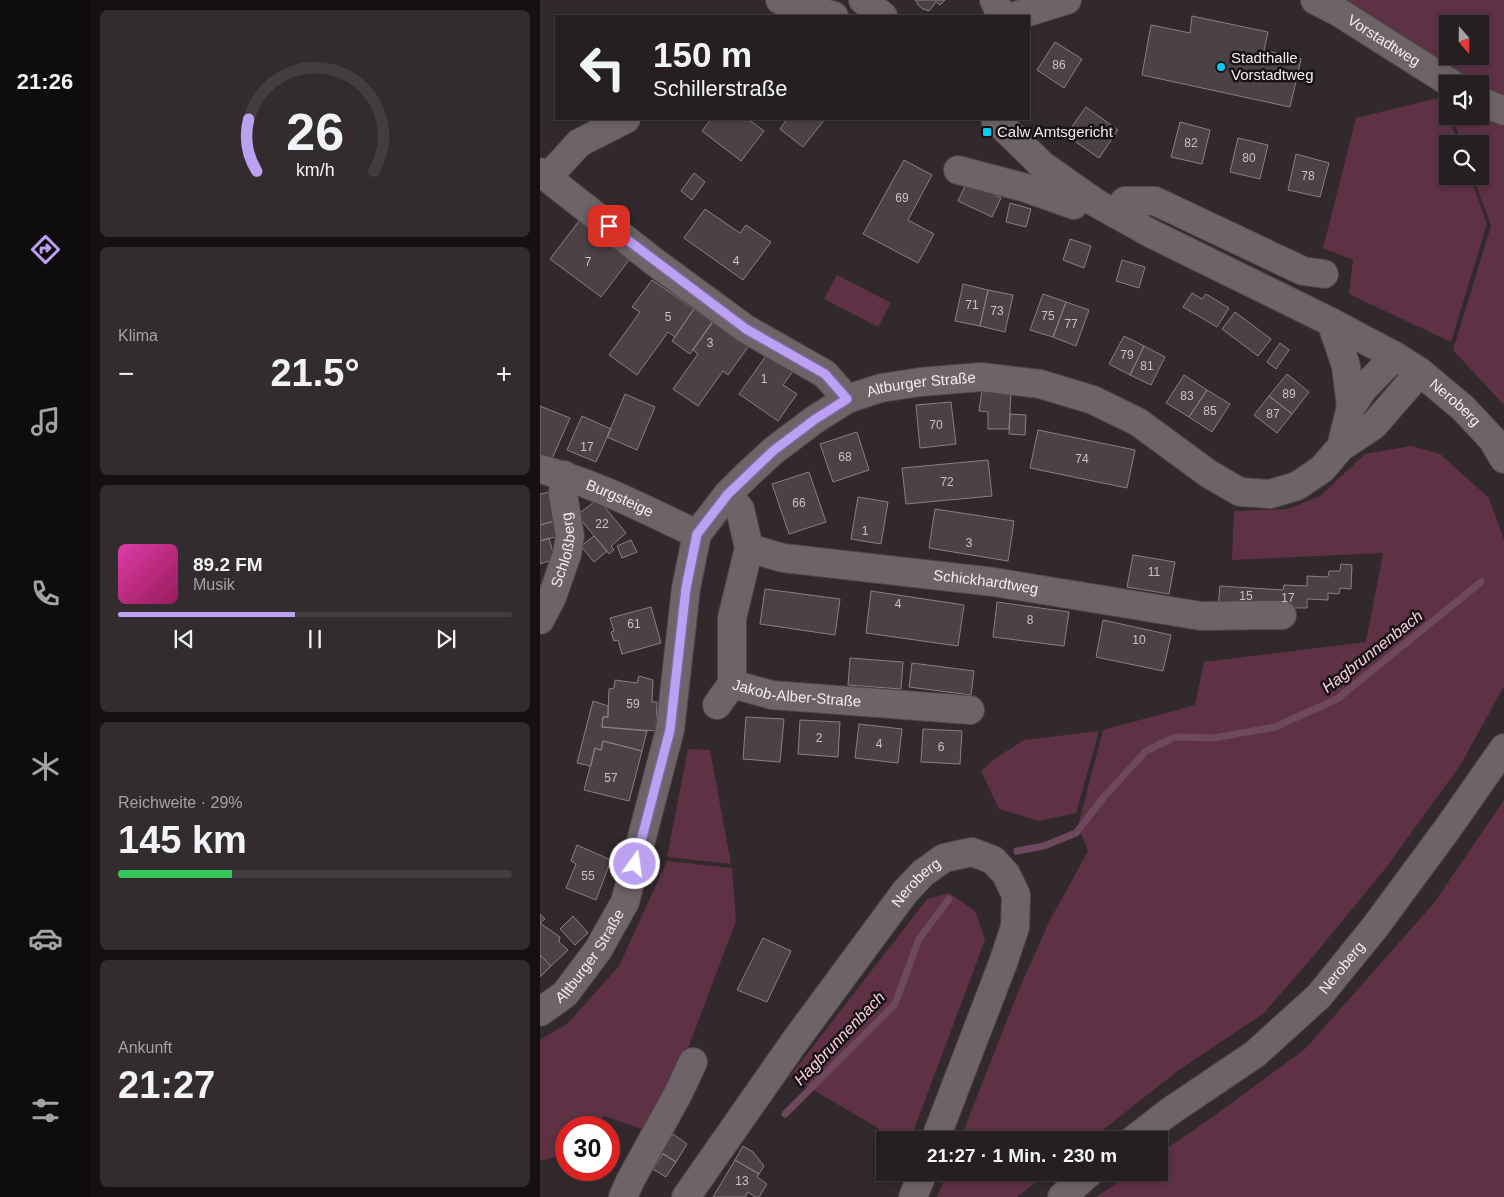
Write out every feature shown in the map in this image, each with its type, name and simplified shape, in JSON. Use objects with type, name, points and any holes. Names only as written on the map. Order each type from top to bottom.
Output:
[{"type":"street","points":[[780,0],[831,15]]},
{"type":"street","points":[[863,0],[881,15]]},
{"type":"street","points":[[994,0],[1001,15]]},
{"type":"street","points":[[1017,15],[1066,0]]},
{"type":"street","name":"Vorstadtweg","points":[[1316,0],[1439,76]]},
{"type":"street","points":[[1489,105],[1504,111]]},
{"type":"street","points":[[624,120],[580,143],[544,174],[648,257],[746,329],[825,374],[847,399]]},
{"type":"street","points":[[996,120],[1042,166],[1082,194],[1152,234],[1331,322],[1395,356],[1420,372]]},
{"type":"street","points":[[958,170],[1026,188],[1074,205],[1082,194]]},
{"type":"street","points":[[1114,213],[1125,201],[1155,201],[1303,271],[1324,274]]},
{"type":"street","name":"Altburger Straße","points":[[1331,322],[1346,366],[1351,407]]},
{"type":"street","name":"Altburger Straße","points":[[1341,448],[1351,407],[1363,389],[1395,356]]},
{"type":"street","name":"Altburger Straße","points":[[540,1012],[565,994],[598,950],[625,902],[670,730],[686,588],[697,534],[728,494],[773,451],[814,420],[847,399],[881,388],[920,382],[981,377],[1040,384],[1093,400],[1138,422],[1209,474],[1240,492],[1270,494],[1297,486],[1322,469],[1341,448],[1374,425],[1420,372]]},
{"type":"street","name":"Neroberg","points":[[1420,372],[1463,408],[1492,439],[1504,459]]},
{"type":"street","name":"Burgsteige","points":[[552,472],[614,495],[697,534]]},
{"type":"street","name":"Schloßberg","points":[[540,620],[555,588],[567,554],[570,536],[563,495],[552,472]]},
{"type":"street","points":[[728,494],[740,509],[749,548]]},
{"type":"street","name":"Schickhardtweg","points":[[749,548],[783,558],[994,582],[1201,616],[1282,615]]},
{"type":"street","name":"Jakob-Alber-Straße","points":[[749,548],[732,618],[725,694],[772,695],[970,710]]},
{"type":"street","name":"Neroberg","points":[[1144,1131],[1256,1054],[1319,996],[1375,927],[1504,748]]},
{"type":"street","name":"Neroberg","points":[[686,1197],[795,1041],[905,892],[923,873],[944,858],[972,852],[993,860],[1006,874],[1016,895],[1015,927],[938,1131]]},
{"type":"street","points":[[623,1197],[693,1062]]},
{"type":"street","points":[[913,1197],[919,1181]]},
{"type":"street","points":[[1062,1197],[1080,1181]]},
{"type":"shaded area","points":[[1342,0],[1504,0],[1504,405],[1453,350],[1491,226],[1476,185],[1489,185],[1489,135],[1459,135],[1455,125],[1489,125],[1489,75],[1439,76]]},
{"type":"shaded area","points":[[1439,98],[1439,125],[1452,125],[1455,135],[1439,135],[1439,185],[1473,185],[1487,224],[1451,342],[1349,294],[1353,260],[1323,248],[1356,118]]},
{"type":"shaded area","points":[[837,275],[891,303],[878,327],[824,299]]},
{"type":"shaded area","points":[[1411,446],[1440,454],[1489,498],[1504,540],[1504,686],[1461,764],[1388,865],[1264,1013],[1179,1070],[1101,1131],[964,1131],[1018,992],[1049,922],[1088,851],[1078,826],[1103,730],[1195,705],[1204,662],[1366,642],[1383,553],[1232,560],[1234,511],[1288,509],[1320,496],[1365,454]]},
{"type":"shaded area","points":[[1099,731],[1076,813],[1039,821],[999,809],[981,771],[993,760],[1024,740]]},
{"type":"shaded area","points":[[688,749],[710,750],[731,864],[667,857]]},
{"type":"shaded area","points":[[1504,800],[1504,1197],[1096,1197],[1119,1181],[1168,1181],[1168,1148],[1305,1049],[1434,903]]},
{"type":"shaded area","points":[[667,861],[732,868],[736,921],[684,1059],[648,1131],[620,1121],[620,1116],[555,1116],[555,1157],[540,1161],[540,1040],[568,1023],[619,966]]},
{"type":"shaded area","points":[[949,893],[975,911],[985,940],[913,1131],[883,1131],[790,1076],[927,899]]},
{"type":"shaded area","points":[[943,1181],[1038,1181],[1017,1197],[937,1197]]},
{"type":"building","points":[[915,0],[945,0],[940,5],[936,2],[929,11],[923,9]]},
{"type":"building","name":"Stadthalle Vorstadtweg","points":[[1192,16],[1268,32],[1264,50],[1301,59],[1290,107],[1142,75],[1151,25],[1190,33]]},
{"type":"building","points":[[1055,42],[1082,59],[1064,88],[1037,70]]},
{"type":"building","points":[[1086,107],[1118,130],[1099,158],[1066,135]]},
{"type":"building","points":[[710,120],[749,120],[764,131],[741,161],[702,131]]},
{"type":"building","points":[[786,120],[824,120],[803,147],[780,129]]},
{"type":"building","points":[[1180,122],[1210,130],[1202,164],[1171,157]]},
{"type":"building","points":[[1238,138],[1268,145],[1260,179],[1230,172]]},
{"type":"building","points":[[1296,154],[1329,163],[1320,197],[1288,190]]},
{"type":"building","points":[[904,160],[932,175],[908,220],[934,234],[918,263],[863,234]]},
{"type":"building","points":[[694,173],[705,182],[692,200],[681,191]]},
{"type":"building","points":[[967,182],[1001,198],[992,217],[958,201]]},
{"type":"building","points":[[1010,203],[1031,209],[1026,227],[1006,222]]},
{"type":"building","points":[[705,209],[740,233],[746,225],[771,242],[743,280],[684,238]]},
{"type":"building","points":[[579,221],[629,260],[601,297],[550,259]]},
{"type":"building","points":[[1070,239],[1091,246],[1084,268],[1063,260]]},
{"type":"building","points":[[1122,260],[1145,267],[1139,288],[1116,281]]},
{"type":"building","points":[[652,280],[694,309],[675,337],[668,332],[637,375],[609,355],[640,312],[632,307]]},
{"type":"building","points":[[963,284],[988,290],[980,326],[955,321]]},
{"type":"building","points":[[988,290],[1013,295],[1005,332],[980,326]]},
{"type":"building","points":[[1192,293],[1202,299],[1206,294],[1229,308],[1217,327],[1183,307]]},
{"type":"building","points":[[1043,294],[1066,302],[1053,337],[1030,330]]},
{"type":"building","points":[[1066,302],[1089,310],[1076,346],[1053,337]]},
{"type":"building","points":[[694,309],[712,322],[690,354],[672,341]]},
{"type":"building","points":[[1235,312],[1271,339],[1258,356],[1222,329]]},
{"type":"building","points":[[713,322],[748,347],[728,375],[723,371],[698,406],[673,389],[698,354],[693,350]]},
{"type":"building","points":[[1124,336],[1144,346],[1130,375],[1109,364]]},
{"type":"building","points":[[1280,343],[1289,350],[1276,369],[1267,362]]},
{"type":"building","points":[[1144,346],[1165,357],[1151,385],[1130,375]]},
{"type":"building","points":[[768,353],[793,371],[783,385],[797,394],[778,421],[739,394]]},
{"type":"building","points":[[1287,374],[1309,392],[1292,414],[1269,396]]},
{"type":"building","points":[[1184,375],[1207,390],[1189,417],[1166,403]]},
{"type":"building","points":[[982,390],[1011,393],[1009,429],[988,429],[988,412],[979,411]]},
{"type":"building","points":[[1207,390],[1230,404],[1212,432],[1189,417]]},
{"type":"building","points":[[625,394],[655,407],[637,450],[607,437]]},
{"type":"building","points":[[1269,396],[1292,414],[1277,433],[1254,415]]},
{"type":"building","points":[[951,402],[956,444],[920,448],[916,405]]},
{"type":"building","points":[[540,406],[570,418],[551,461],[540,456]]},
{"type":"building","points":[[1010,414],[1026,415],[1025,435],[1009,434]]},
{"type":"building","points":[[582,416],[611,429],[596,462],[567,450]]},
{"type":"building","points":[[1038,430],[1135,450],[1127,488],[1030,468]]},
{"type":"building","points":[[857,432],[869,470],[833,482],[820,444]]},
{"type":"building","points":[[988,460],[992,496],[906,504],[902,468]]},
{"type":"building","points":[[809,472],[826,522],[789,534],[772,484]]},
{"type":"building","points":[[550,492],[558,520],[540,525],[540,494]]},
{"type":"building","points":[[858,497],[888,502],[881,544],[851,539]]},
{"type":"building","points":[[598,499],[626,533],[611,546],[614,550],[609,554],[577,515]]},
{"type":"building","points":[[935,509],[1014,521],[1008,561],[929,548]]},
{"type":"building","points":[[558,520],[563,535],[540,541],[540,525]]},
{"type":"building","points":[[594,536],[607,551],[594,562],[581,546]]},
{"type":"building","points":[[549,538],[555,559],[540,564],[540,541]]},
{"type":"building","points":[[631,540],[637,552],[622,558],[617,546]]},
{"type":"building","points":[[1133,555],[1175,562],[1169,594],[1127,587]]},
{"type":"building","points":[[1341,564],[1352,565],[1351,589],[1340,588],[1339,594],[1328,593],[1328,600],[1307,599],[1307,608],[1218,607],[1220,586],[1283,590],[1284,585],[1307,586],[1307,576],[1328,577],[1329,571],[1340,571]]},
{"type":"building","points":[[765,589],[840,599],[835,635],[760,624]]},
{"type":"building","points":[[871,591],[964,605],[958,646],[866,633]]},
{"type":"building","points":[[997,602],[1069,612],[1064,646],[993,637]]},
{"type":"building","points":[[651,607],[661,643],[622,654],[618,640],[614,641],[611,632],[614,631],[610,618]]},
{"type":"building","points":[[1103,620],[1171,635],[1163,671],[1096,657]]},
{"type":"building","points":[[850,658],[903,662],[901,689],[848,685]]},
{"type":"building","points":[[912,663],[974,671],[971,695],[909,687]]},
{"type":"building","points":[[639,676],[653,680],[652,702],[657,702],[656,731],[602,727],[603,717],[608,717],[609,689],[614,688],[615,680],[637,683]]},
{"type":"building","points":[[593,701],[608,706],[608,717],[603,717],[602,727],[647,731],[642,751],[603,741],[601,750],[595,748],[591,766],[577,763]]},
{"type":"building","points":[[746,717],[784,719],[780,762],[743,759]]},
{"type":"building","points":[[800,720],[840,722],[838,757],[798,754]]},
{"type":"building","points":[[859,724],[902,729],[898,763],[855,758]]},
{"type":"building","points":[[923,729],[962,731],[960,764],[921,762]]},
{"type":"building","points":[[603,741],[642,751],[629,801],[584,790],[595,748],[601,750]]},
{"type":"building","points":[[577,845],[611,860],[596,900],[566,888],[576,864],[571,861]]},
{"type":"building","points":[[540,914],[545,919],[540,923]]},
{"type":"building","points":[[573,916],[588,933],[575,945],[560,929]]},
{"type":"building","points":[[540,923],[560,937],[559,942],[568,950],[551,966],[540,955]]},
{"type":"building","points":[[763,938],[791,951],[767,1002],[737,990]]},
{"type":"building","points":[[540,955],[551,966],[540,977]]},
{"type":"building","points":[[673,1134],[687,1144],[676,1162],[661,1152]]},
{"type":"building","points":[[743,1146],[753,1152],[764,1166],[759,1174],[735,1160]]},
{"type":"building","points":[[663,1154],[676,1162],[666,1177],[653,1169]]},
{"type":"building","points":[[735,1160],[759,1174],[757,1177],[767,1184],[759,1197],[755,1197],[748,1192],[745,1197],[713,1197]]},
{"type":"waterway","name":"Hagbrunnenbach","points":[[1017,851],[1044,846],[1076,833],[1103,798],[1146,751],[1175,737],[1214,738],[1275,727],[1337,699],[1481,582]]},
{"type":"waterway","name":"Hagbrunnenbach","points":[[785,1114],[895,1004],[919,939],[949,899]]},
{"type":"place","name":"Stadthalle Vorstadtweg","points":[[1221,67]]},
{"type":"place","name":"Calw Amtsgericht","points":[[987,132]]},
{"type":"route","points":[[609,226],[746,329],[825,374],[847,399],[814,420],[773,451],[728,494],[697,534],[686,588],[670,730],[635,864]]}]
